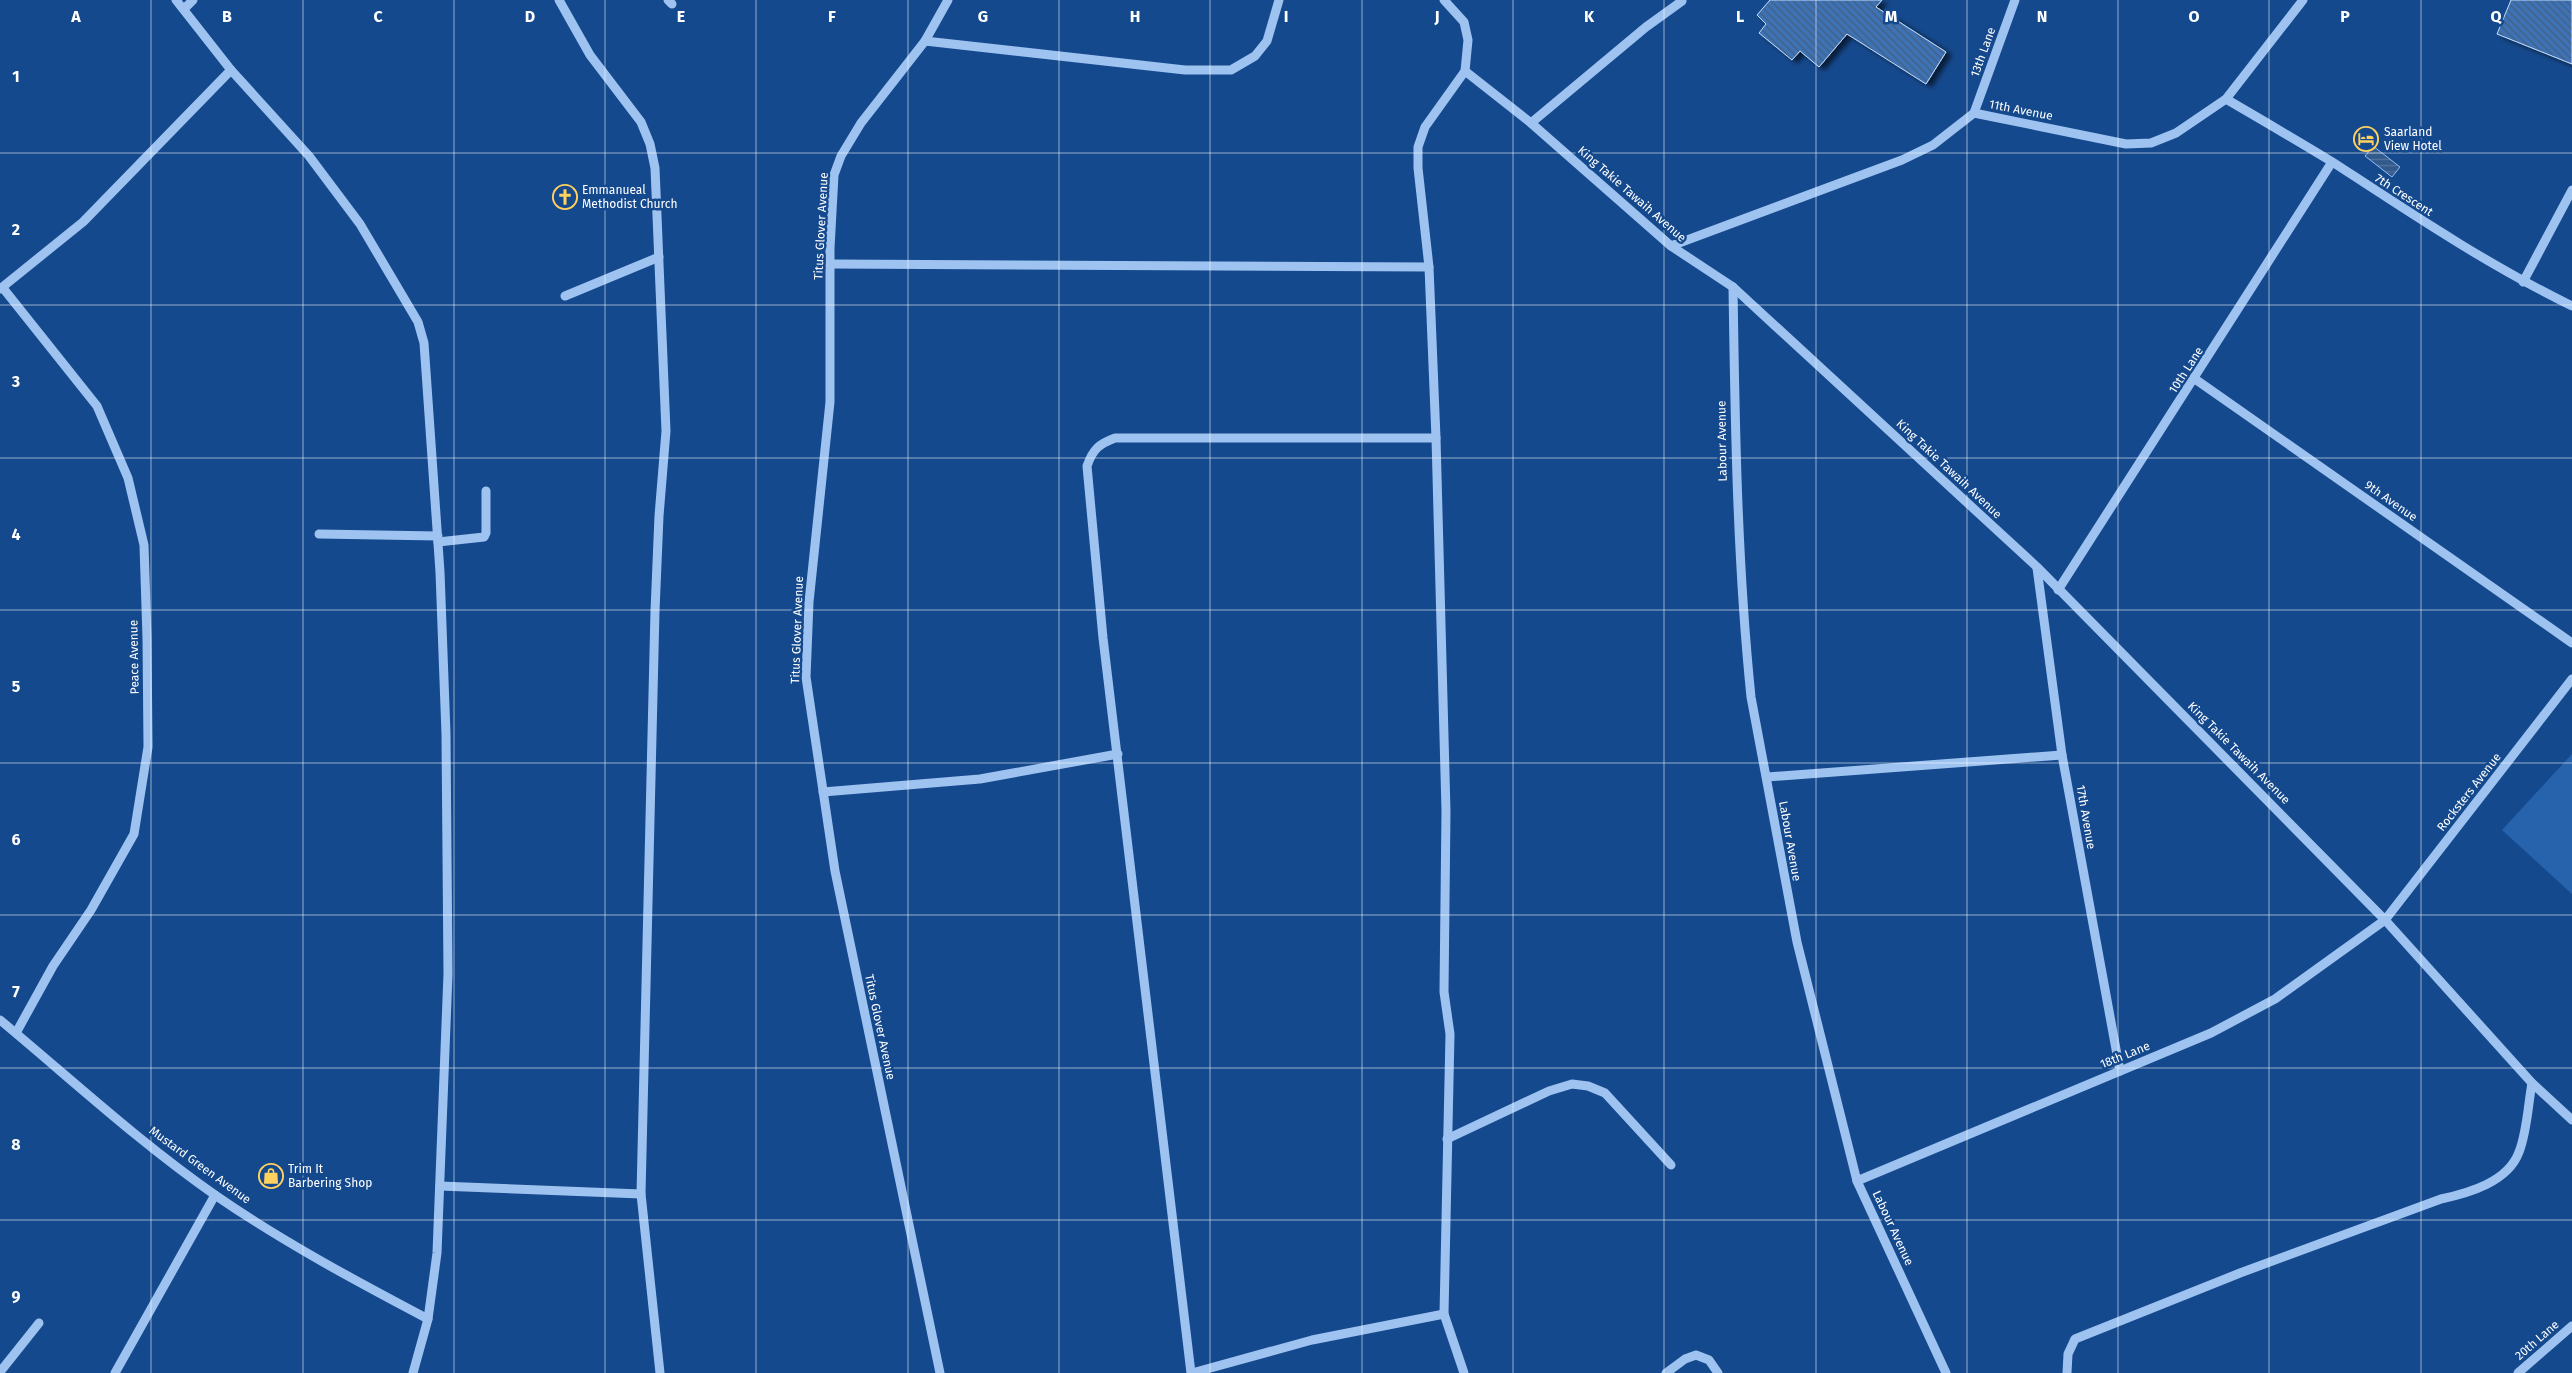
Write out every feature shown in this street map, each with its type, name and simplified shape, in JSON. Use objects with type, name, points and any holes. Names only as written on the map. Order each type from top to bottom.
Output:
[{"type":"street","points":[[176,0],[231,70],[315,163],[360,224],[418,322],[424,343],[428,376],[438,539],[446,734],[448,965],[436,1253],[428,1319],[413,1373]]},
{"type":"street","points":[[184,9],[192,0]]},
{"type":"street","points":[[560,0],[590,55],[640,122],[650,144],[654,168],[666,431],[654,611],[641,1194],[660,1373]]},
{"type":"street","name":"Titus Glover Avenue","points":[[940,1373],[835,871],[806,677],[809,602],[830,402],[828,357],[834,175],[841,156],[861,123],[925,41],[948,0]]},
{"type":"street","points":[[925,41],[1185,70],[1231,70],[1255,56],[1267,41],[1279,0]]},
{"type":"street","points":[[1444,0],[1464,22],[1468,40],[1465,71],[1425,127],[1418,147],[1418,168],[1429,267],[1436,438],[1446,811],[1444,992],[1450,1034],[1444,1314],[1464,1373]]},
{"type":"street","name":"13th Lane","points":[[1974,113],[2015,0]]},
{"type":"street","name":"11th Avenue","points":[[1671,246],[1902,160],[1933,145],[1974,113],[2126,144],[2152,143],[2176,133],[2226,99],[2303,0]]},
{"type":"street","points":[[1531,123],[1646,28],[1682,1]]},
{"type":"street","points":[[1,288],[83,222],[231,70]]},
{"type":"street","name":"King Takie Tawaih Avenue","points":[[1465,71],[1531,123],[1671,246],[1733,287],[2037,567],[2385,920],[2532,1083],[2572,1120]]},
{"type":"street","name":"7th Crescent","points":[[2226,99],[2332,162],[2433,229],[2523,282],[2572,306]]},
{"type":"street","name":"10th Lane","points":[[2058,590],[2195,379],[2332,162]]},
{"type":"street","points":[[2523,282],[2572,190]]},
{"type":"street","points":[[565,296],[659,257]]},
{"type":"street","points":[[831,264],[1429,267]]},
{"type":"street","name":"Labour Avenue","points":[[1733,287],[1738,523],[1751,697],[1796,942],[1857,1181],[1946,1373]]},
{"type":"street","name":"Peace Avenue","points":[[1,288],[97,406],[128,478],[144,545],[147,648],[148,747],[134,834],[91,910],[53,966],[16,1033]]},
{"type":"street","name":"9th Avenue","points":[[2195,379],[2572,643]]},
{"type":"street","points":[[1436,438],[1115,438],[1100,444],[1092,452],[1087,466],[1087,482],[1103,638],[1192,1373],[1312,1340],[1444,1314]]},
{"type":"street","points":[[320,534],[438,539],[484,537],[486,533],[486,491]]},
{"type":"street","name":"17th Avenue","points":[[2037,567],[2062,755],[2120,1070]]},
{"type":"street","name":"Rocksters Avenue","points":[[2385,920],[2572,679]]},
{"type":"street","points":[[823,792],[980,779],[1118,754]]},
{"type":"street","points":[[1766,777],[2062,755]]},
{"type":"street","name":"18th Lane","points":[[1857,1181],[2211,1033],[2275,999],[2385,920]]},
{"type":"street","name":"Mustard Green Avenue","points":[[0,1020],[99,1105],[215,1195],[338,1272],[428,1319]]},
{"type":"street","points":[[2067,1373],[2068,1354],[2075,1339],[2240,1273],[2496,1180],[2511,1166],[2519,1152],[2532,1083]]},
{"type":"street","points":[[1447,1138],[1549,1092],[1572,1084],[1588,1086],[1605,1093],[1672,1165]]},
{"type":"street","points":[[440,1186],[641,1194]]},
{"type":"street","points":[[116,1373],[215,1195]]},
{"type":"street","points":[[0,1372],[39,1323]]},
{"type":"street","name":"20th Lane","points":[[2518,1373],[2572,1326]]},
{"type":"street","points":[[1666,1373],[1685,1359],[1696,1355],[1708,1360],[1718,1373]]},
{"type":"shaded area","points":[[2373,146],[2400,167],[2392,177],[2365,156]]},
{"type":"shaded area","points":[[2572,754],[2572,894],[2502,830]]},
{"type":"building","points":[[1770,0],[1882,0],[1876,7],[1946,52],[1926,84],[1847,34],[1819,67],[1800,51],[1792,60],[1759,33],[1766,24],[1757,15]]},
{"type":"building","points":[[2511,0],[2572,0],[2572,64],[2497,34]]},
{"type":"place","name":"Saarland View Hotel","points":[[2366,139]]},
{"type":"place","name":"Emmanueal Methodist Church","points":[[565,197]]},
{"type":"place","name":"Trim It Barbering Shop","points":[[271,1176]]}]
